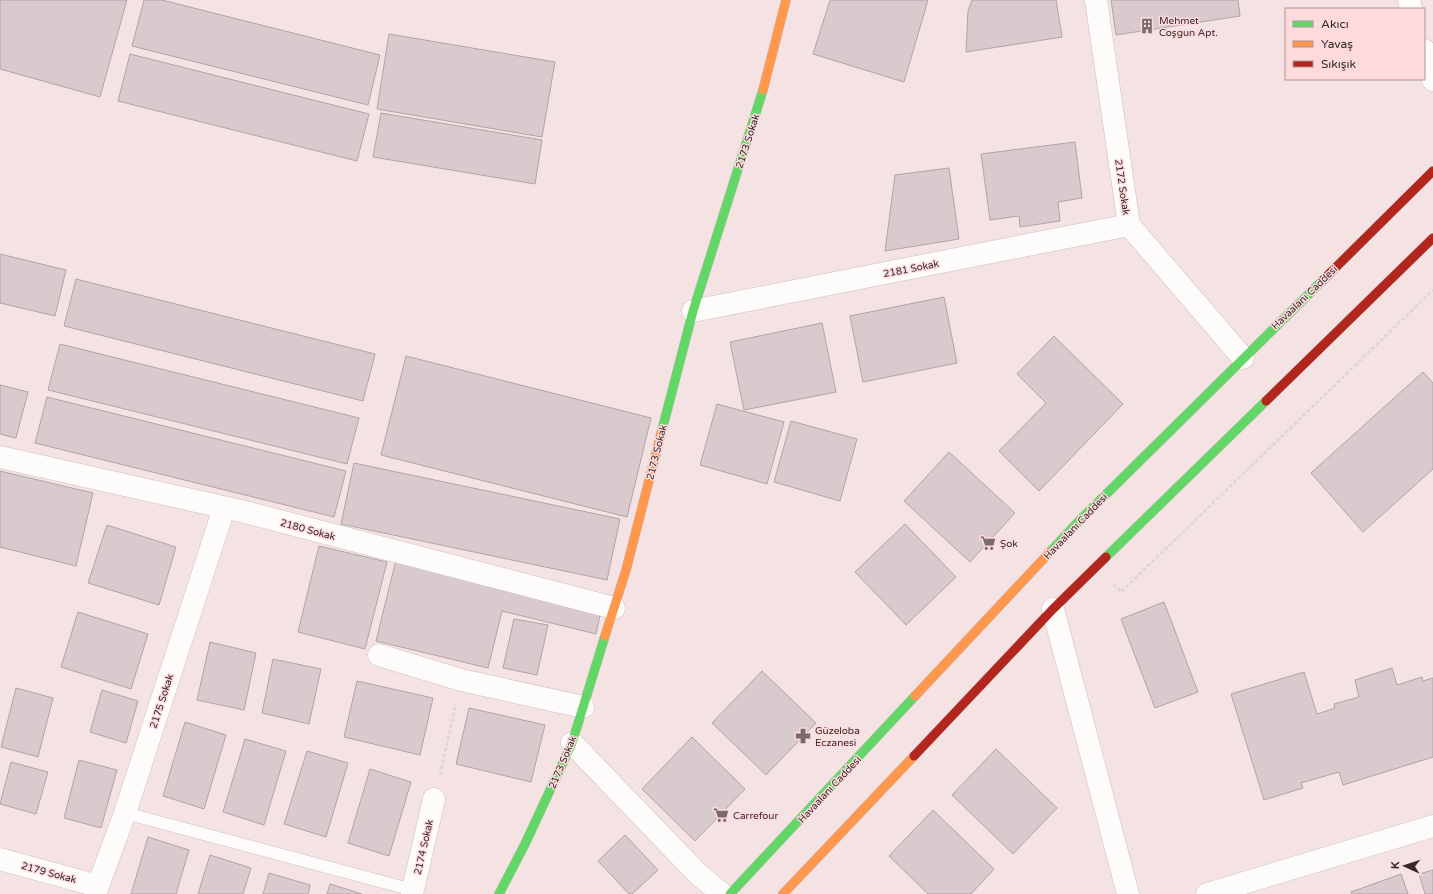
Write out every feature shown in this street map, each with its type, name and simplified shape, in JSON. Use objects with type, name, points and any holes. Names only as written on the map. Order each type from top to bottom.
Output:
[{"type":"street","name":"2173 Sokak","points":[[499,894],[525,844],[572,743],[626,570],[693,311],[761,98],[786,0]]},
{"type":"street","name":"2172 Sokak","points":[[1096,0],[1129,225],[1243,358]]},
{"type":"street","points":[[1425,53],[1433,80]]},
{"type":"street","name":"Havaalanı Caddesi","points":[[730,894],[1079,521],[1433,171]]},
{"type":"street","name":"2181 Sokak","points":[[693,311],[1129,225]]},
{"type":"street","points":[[783,894],[1053,609],[1433,238]]},
{"type":"street","name":"2180 Sokak","points":[[0,457],[224,508],[614,608]]},
{"type":"street","name":"2175 Sokak","points":[[96,890],[124,813],[224,508]]},
{"type":"street","points":[[1053,609],[1128,894]]},
{"type":"street","points":[[379,655],[461,680],[583,707]]},
{"type":"street","points":[[572,743],[698,874],[722,894]]},
{"type":"street","name":"2174 Sokak","points":[[413,892],[434,799]]},
{"type":"street","points":[[1207,894],[1433,826]]},
{"type":"street","name":"2179 Sokak","points":[[0,859],[96,890]]},
{"type":"lane","points":[[124,813],[413,892]]},
{"type":"path","points":[[1121,592],[1433,290]]},
{"type":"path","points":[[434,799],[461,680]]},
{"type":"building","points":[[0,0],[127,0],[100,97],[0,69]]},
{"type":"building","points":[[144,0],[162,0],[380,55],[368,105],[132,46]]},
{"type":"building","points":[[830,0],[928,0],[904,82],[813,54]]},
{"type":"building","points":[[972,0],[1056,0],[1062,37],[966,52],[968,11]]},
{"type":"building","name":"Mehmet Coşgun Apt.","points":[[1111,0],[1238,0],[1240,16],[1116,35]]},
{"type":"building","points":[[389,34],[555,62],[542,137],[377,109]]},
{"type":"building","points":[[130,54],[369,114],[357,161],[118,101]]},
{"type":"building","points":[[381,113],[542,140],[535,184],[373,157]]},
{"type":"building","points":[[1075,142],[1082,198],[1058,202],[1060,221],[1020,227],[1019,216],[990,220],[981,154]]},
{"type":"building","points":[[949,168],[959,239],[885,251],[895,175]]},
{"type":"building","points":[[0,254],[66,270],[55,316],[0,303]]},
{"type":"building","points":[[76,279],[375,354],[363,401],[64,326]]},
{"type":"building","points":[[944,297],[957,363],[863,382],[850,316]]},
{"type":"building","points":[[822,323],[836,392],[744,410],[730,342]]},
{"type":"building","points":[[1054,336],[1123,404],[1039,491],[999,451],[1046,403],[1017,374]]},
{"type":"building","points":[[60,344],[359,418],[347,464],[48,390]]},
{"type":"building","points":[[406,356],[651,418],[627,517],[381,455]]},
{"type":"building","points":[[1423,372],[1433,383],[1433,469],[1363,532],[1311,473]]},
{"type":"building","points":[[0,385],[28,392],[16,438],[0,434]]},
{"type":"building","points":[[47,397],[346,471],[334,517],[35,443]]},
{"type":"building","points":[[717,404],[784,422],[767,484],[700,465]]},
{"type":"building","points":[[791,421],[857,439],[840,501],[774,482]]},
{"type":"building","points":[[949,452],[1015,513],[970,562],[904,501]]},
{"type":"building","points":[[354,463],[620,519],[607,580],[341,524]]},
{"type":"building","points":[[0,471],[93,493],[76,566],[0,547]]},
{"type":"building","points":[[905,524],[956,577],[906,625],[855,572]]},
{"type":"building","points":[[107,525],[176,547],[159,605],[88,583]]},
{"type":"building","points":[[319,546],[387,562],[365,649],[298,632]]},
{"type":"building","points":[[396,560],[601,611],[596,634],[502,611],[488,668],[376,641]]},
{"type":"building","points":[[1164,602],[1198,692],[1155,708],[1121,619]]},
{"type":"building","points":[[78,612],[148,634],[131,689],[61,667]]},
{"type":"building","points":[[514,619],[548,625],[537,675],[503,668]]},
{"type":"building","points":[[210,642],[256,653],[244,710],[197,700]]},
{"type":"building","points":[[273,659],[321,669],[309,724],[262,713]]},
{"type":"building","points":[[1392,668],[1397,685],[1422,677],[1423,681],[1433,678],[1433,757],[1343,785],[1339,772],[1301,783],[1303,788],[1264,800],[1231,694],[1304,672],[1317,714],[1335,708],[1334,704],[1359,697],[1355,680]]},
{"type":"building","points":[[762,671],[816,723],[766,775],[712,723]]},
{"type":"building","points":[[357,681],[433,698],[420,755],[344,737]]},
{"type":"building","points":[[16,688],[53,698],[38,757],[1,747]]},
{"type":"building","points":[[102,690],[138,701],[126,743],[90,732]]},
{"type":"building","points":[[469,708],[545,725],[531,782],[456,764]]},
{"type":"building","points":[[185,722],[226,735],[204,809],[163,796]]},
{"type":"building","points":[[692,737],[745,789],[695,841],[642,789]]},
{"type":"building","points":[[245,739],[286,751],[264,825],[223,812]]},
{"type":"building","points":[[996,749],[1057,808],[1013,854],[952,795]]},
{"type":"building","points":[[307,751],[348,763],[326,837],[284,824]]},
{"type":"building","points":[[79,760],[117,770],[101,828],[64,818]]},
{"type":"building","points":[[11,762],[48,772],[36,814],[0,804]]},
{"type":"building","points":[[370,769],[411,782],[389,856],[348,843]]},
{"type":"building","points":[[933,810],[994,869],[971,894],[928,894],[889,856]]},
{"type":"building","points":[[625,835],[658,870],[632,894],[629,894],[598,861]]},
{"type":"building","points":[[148,837],[189,850],[176,894],[131,894]]},
{"type":"building","points":[[210,855],[251,868],[243,894],[198,894]]},
{"type":"building","points":[[1433,870],[1433,894],[1425,894],[1419,874]]},
{"type":"building","points":[[269,873],[310,885],[308,894],[263,894]]},
{"type":"building","points":[[1401,874],[1408,894],[1352,894],[1351,892]]},
{"type":"building","points":[[330,884],[362,894],[327,894]]},
{"type":"traffic: fast","points":[[662,430],[693,311],[763,90]]},
{"type":"traffic: fast","points":[[1050,552],[1079,521],[1323,280]]},
{"type":"traffic: fast","points":[[1106,557],[1266,401]]},
{"type":"traffic: fast","points":[[499,894],[525,844],[572,743],[605,636]]},
{"type":"traffic: fast","points":[[730,894],[915,696]]},
{"type":"traffic: slow","points":[[763,90],[786,0]]},
{"type":"traffic: slow","points":[[605,636],[626,570],[662,430]]},
{"type":"traffic: slow","points":[[915,696],[1050,552]]},
{"type":"traffic: slow","points":[[783,894],[914,756]]},
{"type":"traffic: jam","points":[[1323,280],[1433,171]]},
{"type":"traffic: jam","points":[[1266,401],[1433,238]]},
{"type":"traffic: jam","points":[[914,756],[1053,609],[1106,557]]},
{"type":"place","name":"Mehmet Coşgun Apt.","points":[[1147,26]]},
{"type":"place","name":"Şok","points":[[988,543]]},
{"type":"place","name":"Güzeloba Eczanesi","points":[[803,736]]},
{"type":"place","name":"Carrefour","points":[[721,815]]}]
